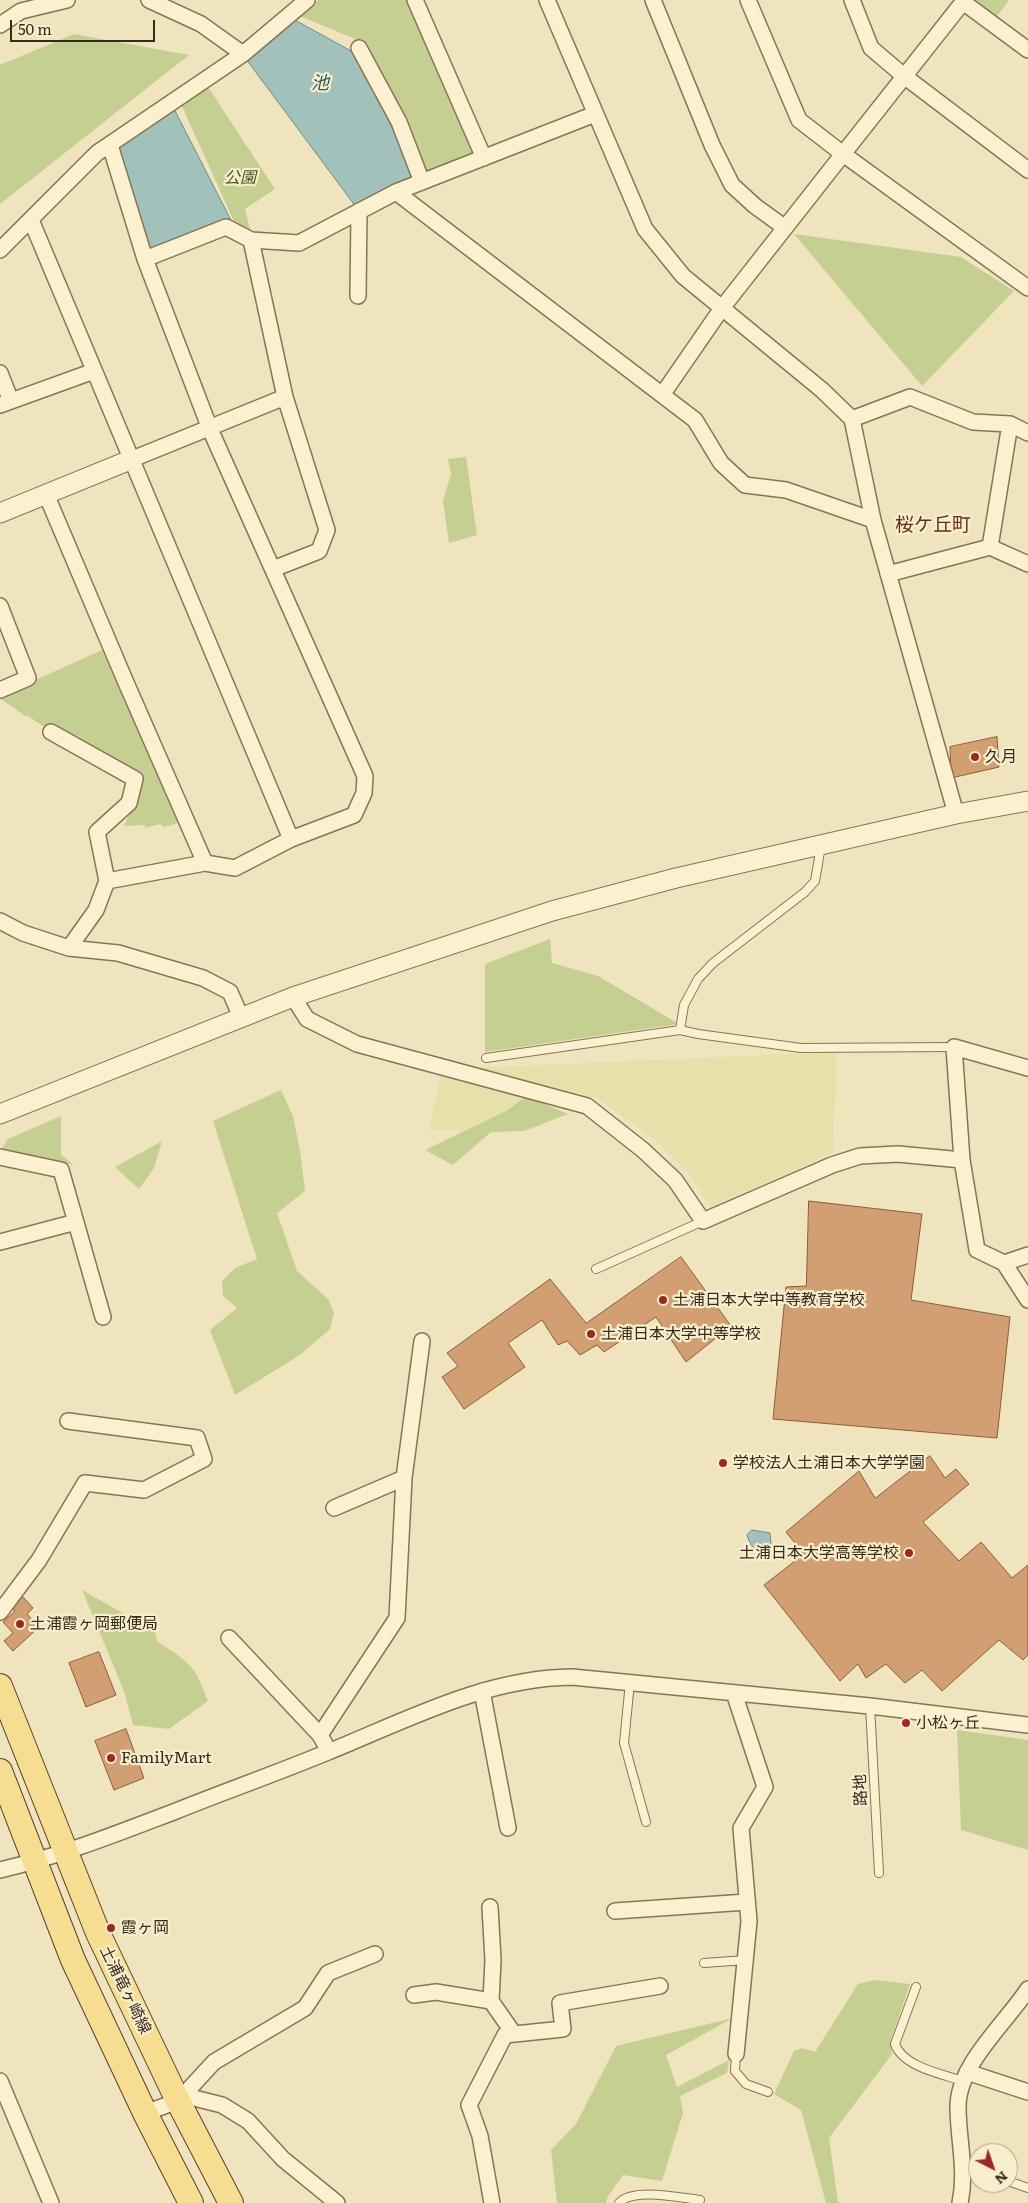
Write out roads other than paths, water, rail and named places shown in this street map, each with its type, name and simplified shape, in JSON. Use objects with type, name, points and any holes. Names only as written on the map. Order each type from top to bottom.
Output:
[{"type":"main road","name":"土浦竜ヶ崎線","points":[[0,1686],[98,1933],[178,2101],[231,2203]]},
{"type":"main road","name":"土浦竜ヶ崎線","points":[[0,1771],[73,1960],[145,2113],[191,2203]]},
{"type":"street","points":[[0,24],[21,11],[67,0]]},
{"type":"street","points":[[149,0],[201,24],[243,54]]},
{"type":"street","points":[[0,250],[97,153],[243,54],[307,0]]},
{"type":"street","points":[[415,0],[484,158]]},
{"type":"street","points":[[548,0],[645,229],[683,276],[822,390],[852,419],[873,520],[956,814]]},
{"type":"street","points":[[653,0],[712,145],[732,186],[784,227]]},
{"type":"street","points":[[748,0],[799,120],[842,154],[1028,288]]},
{"type":"street","points":[[852,0],[872,48],[904,76],[1028,170]]},
{"type":"street","points":[[662,394],[722,308],[962,1],[1028,50]]},
{"type":"street","points":[[359,48],[399,122],[422,182]]},
{"type":"street","points":[[145,259],[226,227],[252,240],[299,243],[396,192],[595,114]]},
{"type":"street","points":[[107,881],[205,863],[235,868],[291,840],[354,814],[364,793],[365,776],[210,429],[145,259],[110,145]]},
{"type":"street","points":[[396,192],[695,420],[721,463],[745,485],[786,490],[873,520]]},
{"type":"street","points":[[358,296],[359,211]]},
{"type":"street","points":[[31,220],[130,460],[291,840]]},
{"type":"street","points":[[252,240],[285,397],[327,530],[319,551],[273,569]]},
{"type":"street","points":[[0,372],[6,403],[94,371]]},
{"type":"street","points":[[0,513],[285,397]]},
{"type":"street","points":[[852,419],[910,397],[973,422],[1010,424],[1028,434]]},
{"type":"street","points":[[990,547],[1010,424]]},
{"type":"street","points":[[46,494],[205,863]]},
{"type":"street","points":[[888,574],[990,547],[1028,564]]},
{"type":"street","points":[[0,606],[28,678],[0,690]]},
{"type":"street","points":[[51,732],[136,779],[129,803],[97,832],[107,881],[96,910],[69,948]]},
{"type":"street","points":[[0,1114],[293,997],[552,911],[676,878],[956,814],[1028,801]]},
{"type":"street","points":[[0,921],[23,933],[69,948],[118,953],[203,978],[230,992],[241,1017]]},
{"type":"street","points":[[293,997],[307,1019],[357,1044],[587,1106],[643,1150],[675,1180],[703,1220],[832,1165],[860,1156],[898,1154],[962,1160]]},
{"type":"street","points":[[1028,1068],[954,1048],[962,1160],[977,1250],[1004,1263],[1028,1300]]},
{"type":"street","points":[[0,1157],[62,1170],[103,1317]]},
{"type":"street","points":[[0,1242],[76,1222]]},
{"type":"street","points":[[1004,1263],[1028,1255]]},
{"type":"street","points":[[320,1736],[397,1618],[404,1478],[422,1341]]},
{"type":"street","points":[[0,1612],[39,1560],[85,1483],[144,1490],[204,1459],[197,1438],[68,1421]]},
{"type":"street","points":[[334,1508],[404,1478]]},
{"type":"street","points":[[229,1638],[320,1736],[329,1752]]},
{"type":"street","points":[[0,1870],[66,1852],[329,1752],[434,1708],[482,1691],[511,1683],[549,1677],[630,1682],[870,1706],[1028,1725]]},
{"type":"street","points":[[482,1691],[508,1828]]},
{"type":"street","points":[[734,1693],[765,1787],[741,1828],[749,1921],[736,2054]]},
{"type":"street","points":[[615,1911],[748,1902]]},
{"type":"street","points":[[490,1907],[493,1960],[491,2001],[514,2034]]},
{"type":"street","points":[[178,2101],[214,2062],[305,2008],[328,1973],[375,1954]]},
{"type":"street","points":[[492,2203],[480,2136],[469,2105],[505,2035],[563,2029],[560,2003],[660,1986]]},
{"type":"street","points":[[414,1996],[436,1992],[491,2001]]},
{"type":"street","points":[[968,2156],[958,2105],[965,2076],[1027,1992]]},
{"type":"street","points":[[965,2076],[1028,2092]]},
{"type":"street","points":[[0,2081],[51,2203]]},
{"type":"street","points":[[145,2113],[178,2101],[194,2098],[222,2105],[248,2121],[283,2159],[337,2203]]},
{"type":"street","points":[[960,2203],[968,2180]]},
{"type":"lane","points":[[680,1030],[684,1005],[698,979],[713,963],[804,892],[814,881],[821,845]]},
{"type":"lane","points":[[486,1058],[680,1030],[802,1048],[954,1048]]},
{"type":"lane","points":[[596,1269],[703,1220]]},
{"type":"lane","points":[[630,1682],[624,1743],[646,1822]]},
{"type":"lane","name":"路地","points":[[870,1706],[879,1873]]},
{"type":"lane","points":[[704,1963],[746,1960]]},
{"type":"lane","points":[[916,1987],[896,2044],[898,2052],[909,2062],[965,2076]]},
{"type":"lane","points":[[736,2054],[735,2071],[746,2084],[768,2092]]},
{"type":"lane","points":[[619,2203],[622,2200],[641,2194],[700,2200]]},
{"type":"water","name":"池","points":[[293,19],[353,52],[391,125],[416,181],[392,185],[356,207],[246,59]]},
{"type":"water","points":[[173,107],[233,224],[148,252],[116,146]]},
{"type":"water","points":[[752,1530],[770,1533],[771,1544],[767,1553],[759,1552],[751,1545],[747,1535]]},
{"type":"place","name":"久月","points":[[975,757]]},
{"type":"place","name":"土浦日本大学中等教育学校","points":[[663,1300]]},
{"type":"place","name":"土浦日本大学中等学校","points":[[591,1334]]},
{"type":"place","name":"学校法人土浦日本大学学園","points":[[723,1463]]},
{"type":"place","name":"土浦日本大学高等学校","points":[[909,1553]]},
{"type":"place","name":"土浦霞ヶ岡郵便局","points":[[20,1624]]},
{"type":"place","name":"小松ヶ丘","points":[[906,1723]]},
{"type":"place","name":"FamilyMart","points":[[111,1758]]},
{"type":"place","name":"霞ヶ岡","points":[[111,1928]]},
{"type":"district","name":"桜ケ丘町","points":[[933,525]]},
{"type":"park label","name":"公園","points":[[240,178]]}]
